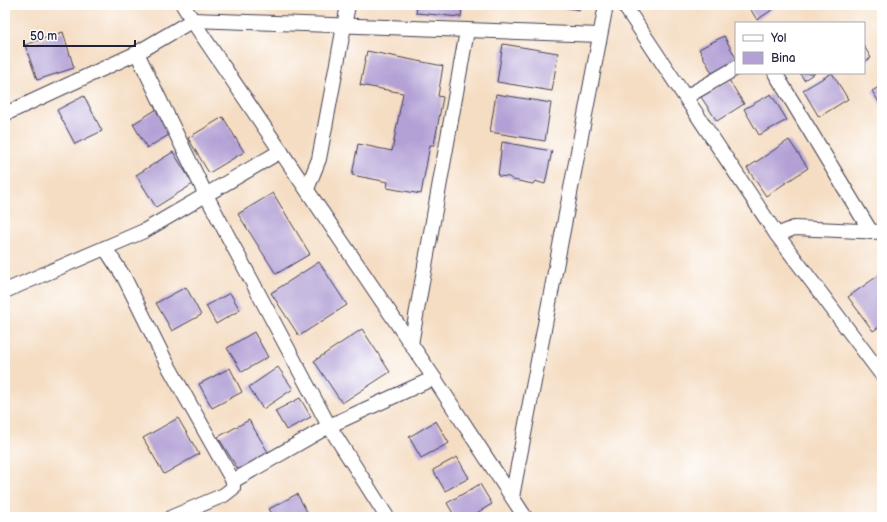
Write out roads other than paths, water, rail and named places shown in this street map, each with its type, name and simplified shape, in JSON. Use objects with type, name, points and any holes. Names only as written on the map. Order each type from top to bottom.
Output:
[{"type":"street","points":[[183,5],[434,378],[525,517]]},
{"type":"street","points":[[306,189],[319,159],[348,5]]},
{"type":"street","points":[[512,498],[606,5]]},
{"type":"street","points":[[624,5],[777,236],[882,375]]},
{"type":"street","points":[[5,114],[137,53],[192,20],[600,35]]},
{"type":"street","points":[[411,344],[467,31]]},
{"type":"street","points":[[137,53],[206,195],[329,426],[387,517]]},
{"type":"street","points":[[686,98],[735,69]]},
{"type":"street","points":[[776,74],[876,232]]},
{"type":"street","points":[[5,291],[144,231],[281,151]]},
{"type":"street","points":[[777,236],[794,228],[876,232]]},
{"type":"street","points":[[105,248],[124,277],[165,360],[233,481],[233,488],[224,495],[172,517]]},
{"type":"street","points":[[233,481],[329,426],[434,378]]}]
